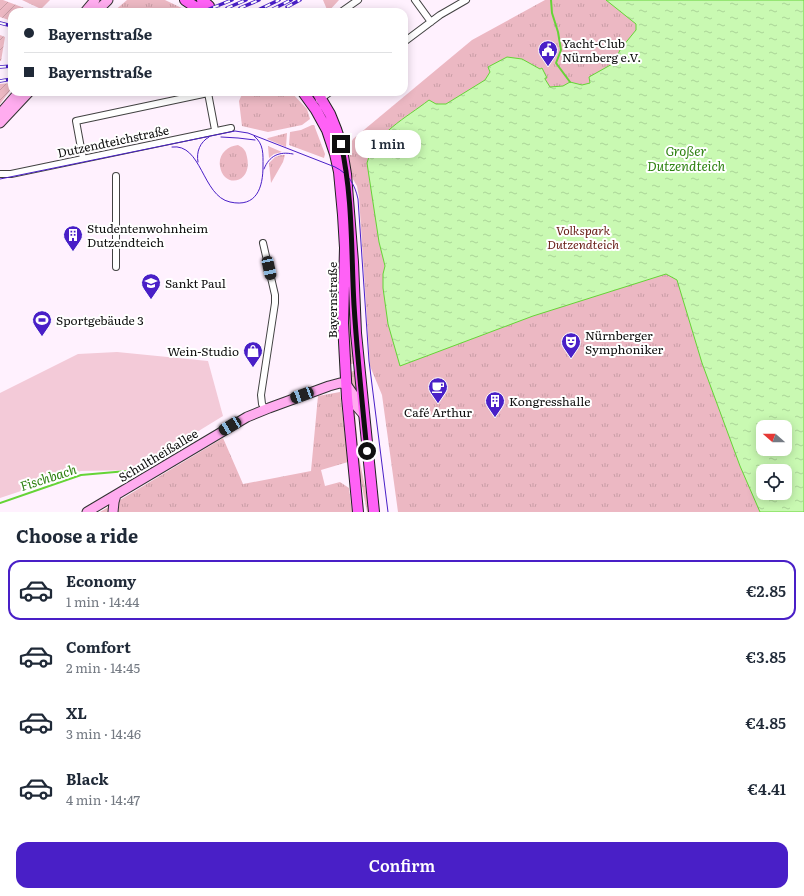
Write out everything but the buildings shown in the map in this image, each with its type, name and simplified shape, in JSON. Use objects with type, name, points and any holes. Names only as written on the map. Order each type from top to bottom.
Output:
[{"type":"main road","points":[[88,8],[95,0]]},
{"type":"main road","points":[[100,8],[108,0]]},
{"type":"main road","points":[[185,0],[203,5]]},
{"type":"main road","points":[[0,114],[16,96]]},
{"type":"main road","points":[[0,123],[25,96]]},
{"type":"main road","name":"Bayernstraße","points":[[305,96],[320,116],[330,136],[339,176],[345,248],[343,317],[346,384],[358,512]]},
{"type":"main road","name":"Bayernstraße","points":[[320,96],[331,116],[338,134],[346,174],[353,262],[355,318],[374,512]]},
{"type":"main road","name":"Schultheißallee","points":[[87,512],[230,426],[265,409],[329,386],[340,383],[346,384]]},
{"type":"main road","points":[[346,384],[356,397],[357,407],[364,415]]},
{"type":"main road","points":[[113,512],[116,494]]},
{"type":"street","points":[[347,8],[358,0]]},
{"type":"street","points":[[415,0],[430,22]]},
{"type":"street","points":[[408,39],[440,15],[466,0]]},
{"type":"street","points":[[83,159],[76,121],[196,96]]},
{"type":"street","points":[[210,96],[215,130]]},
{"type":"street","points":[[312,104],[318,96]]},
{"type":"street","name":"Dutzendteichstraße","points":[[0,174],[11,174],[215,130],[231,128]]},
{"type":"street","points":[[116,176],[116,267]]},
{"type":"street","points":[[263,243],[275,295],[261,395],[262,404],[265,409]]},
{"type":"green space","points":[[0,0],[24,8],[8,8],[8,20],[0,17]]},
{"type":"green space","points":[[22,0],[50,0],[42,8]]},
{"type":"green space","points":[[127,0],[165,0],[182,8],[118,8]]},
{"type":"green space","points":[[323,0],[339,0],[332,8],[326,8]]},
{"type":"green space","name":"Großer Dutzendteich","points":[[545,0],[804,0],[804,512],[398,512],[382,395],[370,366],[359,197],[357,186],[350,174],[349,147],[353,139],[405,96],[408,96],[408,93],[472,40]]},
{"type":"green space","points":[[0,35],[5,37],[1,61],[0,61]]},
{"type":"green space","points":[[8,83],[8,93],[0,104],[0,84]]},
{"type":"green space","points":[[241,96],[295,96],[307,109],[310,119],[302,125],[268,132],[242,126],[239,101]]},
{"type":"green space","points":[[314,125],[325,154],[324,158],[289,145],[290,132],[301,130]]},
{"type":"green space","points":[[287,133],[286,147],[267,139],[268,138]]},
{"type":"green space","points":[[238,145],[245,151],[248,166],[246,173],[242,178],[231,180],[226,178],[222,173],[220,158],[227,149]]},
{"type":"green space","points":[[268,146],[282,152],[274,154],[269,158]]},
{"type":"green space","points":[[285,155],[283,162],[271,183],[269,163],[275,157]]},
{"type":"green space","points":[[347,223],[356,363],[347,365]]},
{"type":"green space","points":[[356,370],[358,391],[356,393],[352,387],[348,373]]},
{"type":"green space","points":[[340,392],[348,462],[321,470],[325,486],[340,482],[349,488],[352,512],[100,512],[223,438],[243,484],[311,471],[318,396]]},
{"type":"green space","points":[[351,398],[354,403],[359,457],[370,512],[367,512],[358,466]]},
{"type":"shaded area","points":[[117,352],[208,361],[223,416],[135,470],[81,471],[0,498],[0,393],[78,354]]},
{"type":"water","name":"Großer Dutzendteich","points":[[606,0],[804,0],[804,512],[760,512],[740,466],[702,363],[677,280],[666,274],[533,316],[400,366],[388,324],[383,288],[383,274],[385,266],[379,242],[367,163],[371,152],[377,143],[392,127],[429,100],[436,104],[446,104],[485,80],[490,72],[488,67],[507,57],[522,59],[540,69],[542,68],[547,78],[545,79],[550,87],[563,86],[570,82],[582,85],[590,83],[589,77],[614,63],[621,48],[620,47],[622,45],[623,46],[636,30],[636,24]]},
{"type":"waterway","name":"Fischbach","points":[[551,0],[552,13],[558,32],[561,50],[556,63],[570,82]]},
{"type":"waterway","name":"Fischbach","points":[[0,503],[81,475],[127,471]]},
{"type":"tram line","points":[[0,179],[235,131],[248,133],[335,167],[344,173],[351,180],[358,199],[369,361],[388,512]]},
{"type":"tram line","points":[[172,147],[182,148],[190,153],[213,190],[221,198],[230,202],[247,202],[257,194],[263,174],[262,150],[260,142],[254,136]]},
{"type":"tram line","points":[[198,162],[199,148],[209,137]]},
{"type":"tram line","points":[[221,137],[255,140]]},
{"type":"tram line","points":[[264,169],[266,164],[275,156],[283,153],[293,154]]},
{"type":"railway","points":[[212,8],[232,0]]},
{"type":"railway","points":[[227,8],[246,0]]},
{"type":"railway","points":[[240,8],[259,0]]},
{"type":"railway","points":[[262,8],[279,0]]},
{"type":"railway","points":[[275,8],[291,0]]},
{"type":"railway","points":[[287,7],[300,0]]},
{"type":"railway","points":[[0,23],[8,25]]},
{"type":"railway","points":[[0,67],[8,66]]},
{"type":"railway","points":[[0,81],[8,80]]},
{"type":"place","name":"Yacht-Club Nürnberg e.V.","points":[[548,67]]},
{"type":"place","name":"Studentenwohnheim Dutzendteich","points":[[73,252]]},
{"type":"place","name":"Sankt Paul","points":[[151,300]]},
{"type":"place","name":"Sportgebäude 3","points":[[42,337]]},
{"type":"place","name":"Nürnberger Symphoniker","points":[[571,359]]},
{"type":"place","name":"Wein-Studio","points":[[253,368]]},
{"type":"place","name":"Café Arthur","points":[[438,404]]},
{"type":"place","name":"Kongresshalle","points":[[495,418]]},
{"type":"route","points":[[341,144],[349,197],[355,318],[367,451]]},
{"type":"park label","name":"Volkspark Dutzendteich","points":[[583,237]]}]
